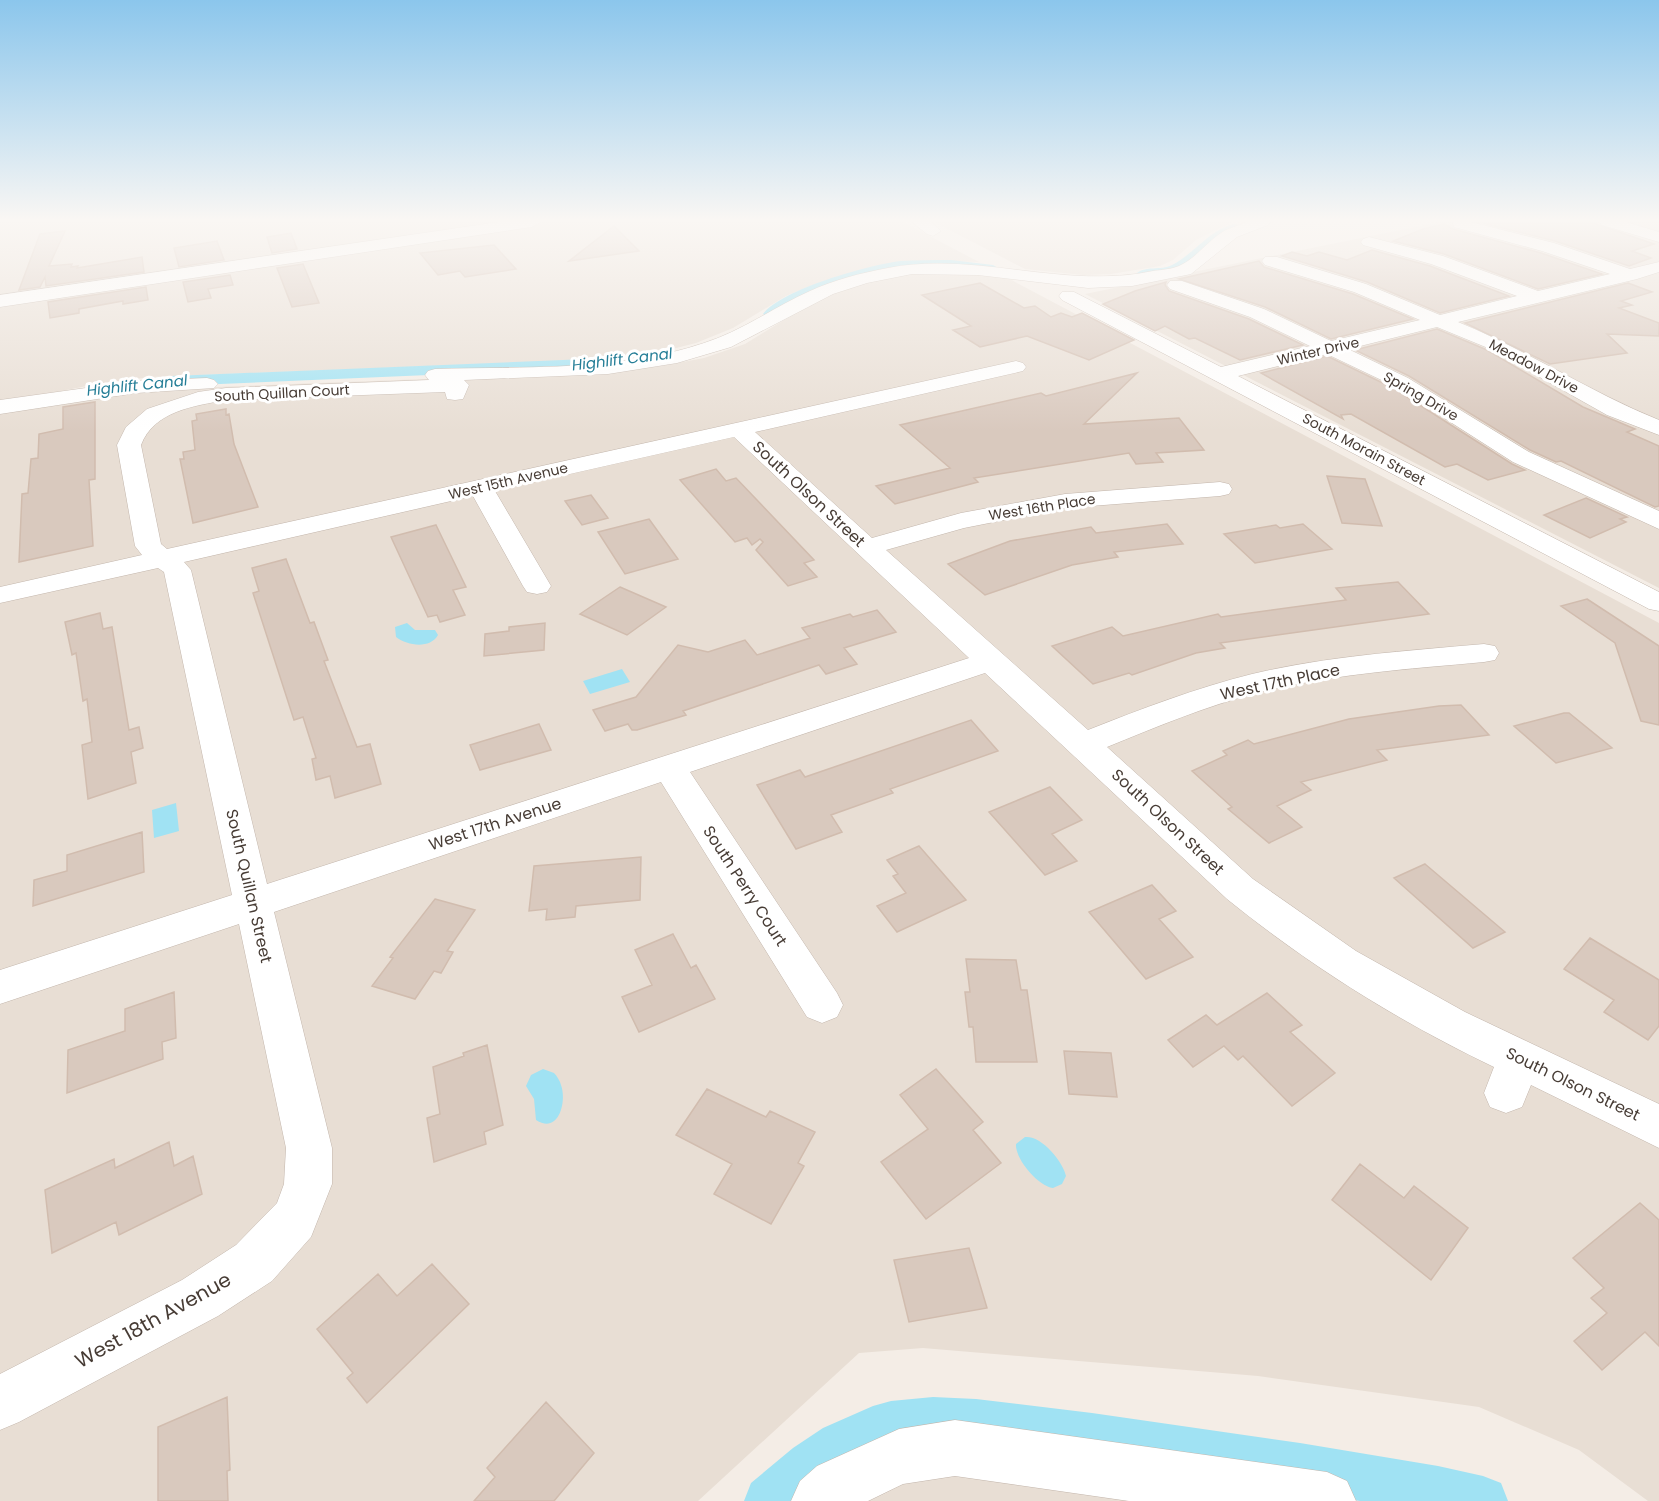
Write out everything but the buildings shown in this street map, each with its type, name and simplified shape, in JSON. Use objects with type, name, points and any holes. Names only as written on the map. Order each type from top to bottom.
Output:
[{"type":"street","points":[[0,301],[56,292]]},
{"type":"street","points":[[0,407],[136,387],[576,369],[647,363],[724,343],[750,332],[821,292]]},
{"type":"street","name":"Spring Drive","points":[[1196,292],[1257,313],[1416,390],[1521,457],[1659,521]]},
{"type":"street","name":"Meadow Drive","points":[[1369,292],[1495,344],[1615,410],[1659,429]]},
{"type":"street","points":[[1524,292],[1537,297]]},
{"type":"street","name":"Winter Drive","points":[[1220,374],[1557,292]]},
{"type":"street","name":"South Morain Street","points":[[1068,296],[1659,603]]},
{"type":"street","name":"West 15th Avenue","points":[[0,595],[1016,367]]},
{"type":"street","name":"South Quillan Court","points":[[162,558],[153,553],[148,546],[129,445],[134,431],[151,416],[196,399],[239,393],[458,385],[455,394]]},
{"type":"street","name":"South Olson Street","points":[[738,429],[1240,889],[1297,933],[1405,1001],[1451,1026],[1513,1075],[1621,1106],[1659,1127]]},
{"type":"street","points":[[480,487],[537,586]]},
{"type":"street","name":"West 16th Place","points":[[867,548],[962,521],[1065,501],[1220,489]]},
{"type":"street","name":"South Quillan Street","points":[[162,558],[172,563],[177,570],[309,1148],[308,1184],[294,1220]]},
{"type":"street","name":"West 17th Place","points":[[1084,744],[1197,701],[1252,684],[1314,672],[1484,653]]},
{"type":"street","name":"West 17th Avenue","points":[[0,987],[991,661]]},
{"type":"street","name":"South Perry Court","points":[[669,767],[822,1005]]},
{"type":"street","name":"West 18th Avenue","points":[[0,1403],[200,1298],[254,1263],[294,1220]]},
{"type":"street","points":[[820,1501],[837,1486],[899,1457],[955,1448],[1327,1501]]},
{"type":"shaded area","points":[[0,292],[795,292],[733,328],[696,343],[656,353],[609,359],[150,377],[97,384],[0,403]]},
{"type":"shaded area","points":[[834,292],[1034,292],[1659,623],[1659,1501],[1648,1501],[1579,1450],[1479,1407],[1258,1376],[923,1348],[859,1353],[698,1501],[0,1501],[0,412],[85,397],[163,389],[607,372],[661,366],[704,358],[745,344],[820,298]]},
{"type":"shaded area","points":[[1095,292],[1659,292],[1659,588],[1085,294]]},
{"type":"shaded area","points":[[943,1462],[1289,1501],[851,1501]]},
{"type":"water","points":[[407,623],[415,630],[435,630],[438,635],[424,644],[406,642],[396,637],[395,627]]},
{"type":"water","points":[[622,669],[630,682],[590,694],[583,681]]},
{"type":"water","points":[[176,803],[179,831],[154,838],[152,810]]},
{"type":"water","points":[[543,1069],[555,1074],[563,1092],[562,1107],[556,1120],[550,1123],[536,1120],[534,1099],[526,1086],[531,1075]]},
{"type":"water","points":[[1025,1137],[1038,1140],[1061,1163],[1066,1176],[1062,1184],[1053,1188],[1047,1186],[1028,1171],[1019,1157],[1016,1144]]},
{"type":"waterway","name":"Highlift Canal","points":[[771,314],[808,292]]},
{"type":"waterway","name":"Highlift Canal","points":[[172,381],[611,363]]},
{"type":"waterway","points":[[769,1501],[810,1465],[856,1436],[891,1425],[933,1421],[998,1425],[1122,1440],[1392,1482],[1483,1501]]}]
